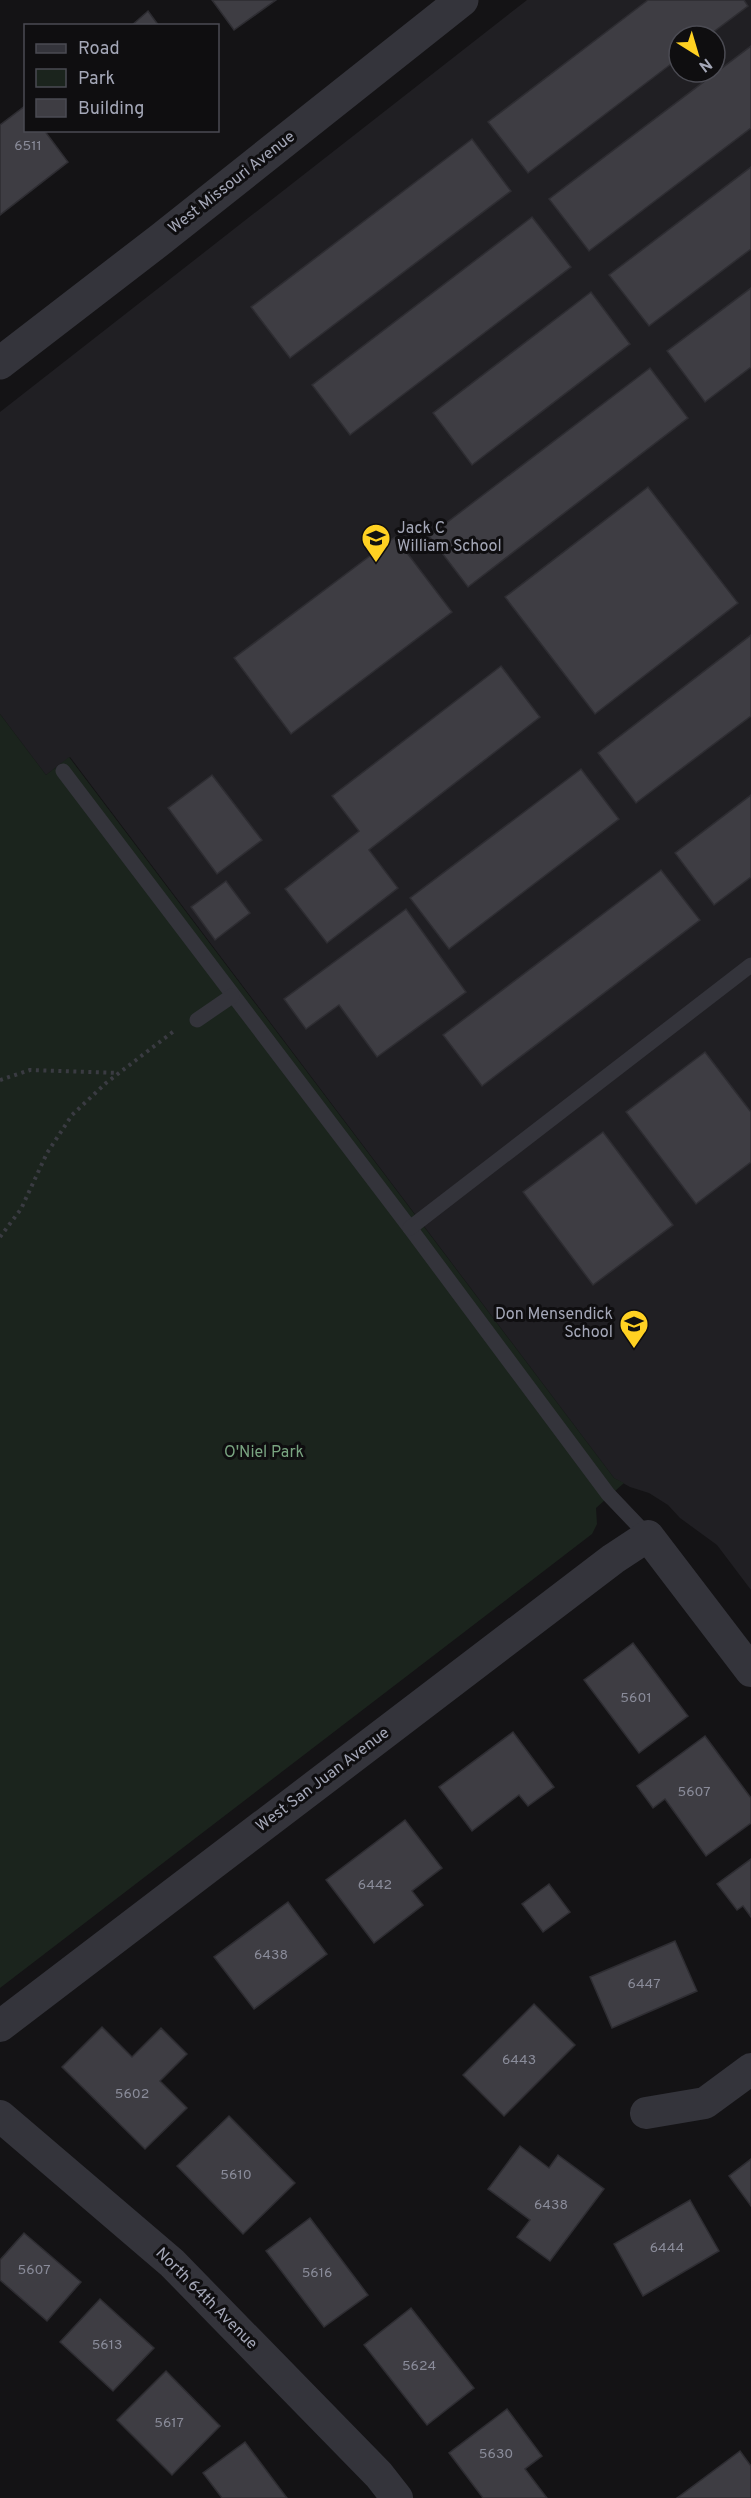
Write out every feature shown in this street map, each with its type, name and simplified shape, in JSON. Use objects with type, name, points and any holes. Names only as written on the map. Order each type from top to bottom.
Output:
[{"type":"street","name":"West Missouri Avenue","points":[[0,363],[161,239],[462,0]]},
{"type":"street","points":[[648,1536],[751,1671]]},
{"type":"street","name":"West San Juan Avenue","points":[[0,2026],[614,1558],[648,1536]]},
{"type":"street","points":[[646,2113],[705,2103],[751,2069]]},
{"type":"street","name":"North 64th Avenue","points":[[0,2116],[172,2263],[380,2475],[397,2498]]},
{"type":"lane","points":[[63,771],[410,1228],[608,1494],[648,1536]]},
{"type":"lane","points":[[410,1228],[751,965]]},
{"type":"lane","points":[[197,1020],[232,996]]},
{"type":"path","points":[[0,1237],[21,1209],[47,1153],[72,1115],[118,1073],[176,1030],[197,1020]]},
{"type":"path","points":[[0,1080],[30,1070],[118,1073]]},
{"type":"shaded area","name":"Jack C William School","points":[[527,0],[751,0],[751,1590],[717,1545],[680,1518],[668,1505],[649,1493],[630,1487],[614,1478],[70,757],[46,775],[0,714],[0,412]]},
{"type":"green space","name":"O'Niel Park","points":[[0,714],[46,775],[69,757],[614,1478],[624,1483],[596,1508],[597,1524],[592,1534],[0,1988]]},
{"type":"building","points":[[212,0],[276,0],[234,30]]},
{"type":"building","points":[[648,0],[744,0],[748,6],[724,24],[667,24],[667,67],[528,173],[488,122]]},
{"type":"building","points":[[148,11],[158,24],[133,24]]},
{"type":"building","points":[[751,46],[751,128],[589,251],[549,199],[701,84],[727,84],[727,64]]},
{"type":"building","points":[[24,107],[24,132],[46,132],[68,162],[0,215],[0,125]]},
{"type":"building","points":[[472,139],[511,191],[290,358],[251,307]]},
{"type":"building","points":[[751,167],[751,249],[649,326],[609,275]]},
{"type":"building","points":[[532,217],[571,267],[350,435],[312,385]]},
{"type":"building","points":[[751,288],[751,367],[705,402],[667,351]]},
{"type":"building","points":[[591,292],[630,344],[472,465],[433,413]]},
{"type":"building","points":[[650,368],[688,418],[468,587],[429,536]]},
{"type":"building","points":[[648,487],[738,603],[595,714],[505,597]]},
{"type":"building","points":[[395,537],[452,612],[291,734],[234,658]]},
{"type":"building","points":[[751,635],[751,716],[636,803],[598,753]]},
{"type":"building","points":[[501,666],[540,717],[369,850],[398,888],[327,943],[285,889],[359,831],[332,796]]},
{"type":"building","points":[[581,769],[619,819],[449,949],[410,898]]},
{"type":"building","points":[[212,775],[262,840],[217,874],[168,808]]},
{"type":"building","points":[[751,795],[751,877],[714,905],[675,853]]},
{"type":"building","points":[[661,870],[700,920],[482,1086],[443,1035]]},
{"type":"building","points":[[226,881],[250,913],[215,940],[191,907]]},
{"type":"building","points":[[406,909],[466,992],[377,1057],[339,1005],[306,1029],[284,999]]},
{"type":"building","points":[[705,1052],[751,1112],[751,1162],[696,1204],[626,1112]]},
{"type":"building","points":[[603,1132],[673,1225],[593,1285],[523,1192]]},
{"type":"building","points":[[633,1643],[688,1716],[639,1753],[584,1680]]},
{"type":"building","points":[[513,1732],[554,1787],[528,1806],[519,1795],[472,1831],[439,1787]]},
{"type":"building","points":[[705,1736],[751,1798],[751,1823],[706,1856],[665,1799],[653,1808],[637,1786]]},
{"type":"building","points":[[405,1820],[442,1868],[412,1891],[423,1905],[374,1943],[326,1880]]},
{"type":"building","points":[[751,1859],[751,1917],[743,1906],[737,1910],[717,1884]]},
{"type":"building","points":[[549,1884],[570,1912],[543,1932],[522,1904]]},
{"type":"building","points":[[288,1902],[327,1954],[254,2009],[214,1957]]},
{"type":"building","points":[[675,1941],[697,1991],[612,2028],[590,1977]]},
{"type":"building","points":[[534,2004],[575,2045],[504,2116],[463,2075]]},
{"type":"building","points":[[102,2027],[132,2057],[161,2028],[187,2054],[160,2081],[187,2108],[145,2149],[62,2067]]},
{"type":"building","points":[[229,2116],[295,2183],[243,2234],[177,2166]]},
{"type":"building","points":[[520,2146],[549,2168],[558,2155],[604,2189],[550,2261],[517,2237],[530,2220],[488,2189]]},
{"type":"building","points":[[751,2159],[751,2206],[729,2176]]},
{"type":"building","points":[[690,2200],[719,2251],[643,2296],[614,2244]]},
{"type":"building","points":[[310,2218],[368,2295],[324,2327],[266,2251]]},
{"type":"building","points":[[24,2233],[81,2282],[47,2321],[0,2280],[0,2260]]},
{"type":"building","points":[[100,2299],[154,2348],[113,2391],[60,2342]]},
{"type":"building","points":[[411,2308],[474,2388],[427,2425],[364,2345]]},
{"type":"building","points":[[166,2371],[220,2426],[172,2475],[117,2420]]},
{"type":"building","points":[[507,2409],[542,2456],[525,2469],[547,2498],[483,2498],[449,2453]]},
{"type":"building","points":[[245,2442],[287,2498],[222,2498],[203,2473]]},
{"type":"building","points":[[740,2451],[751,2466],[751,2498],[677,2498]]},
{"type":"place","name":"Jack C William School","points":[[376,564]]},
{"type":"place","name":"Don Mensendick School","points":[[634,1350]]}]
